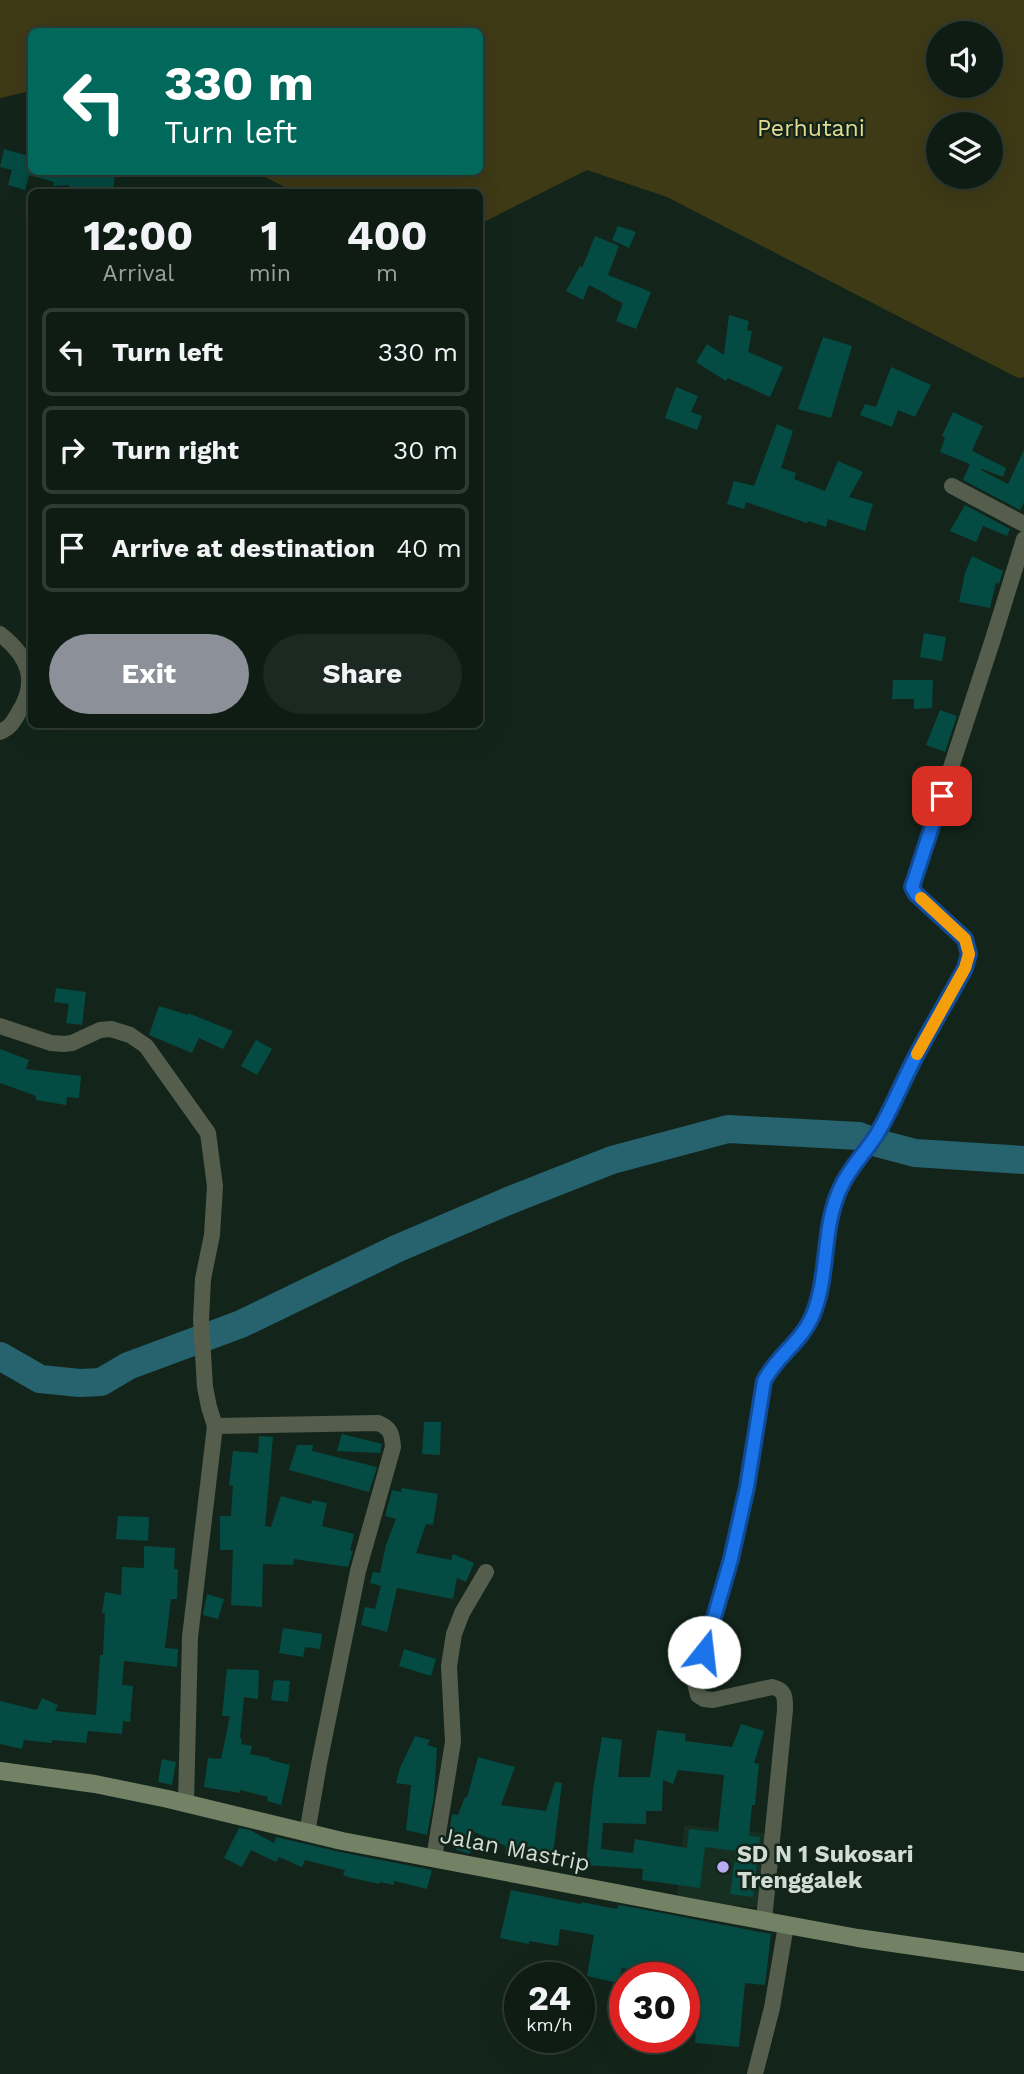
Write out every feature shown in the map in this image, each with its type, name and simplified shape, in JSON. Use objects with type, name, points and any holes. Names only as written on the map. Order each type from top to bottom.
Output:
[{"type":"main road","name":"Jalan Mastrip","points":[[0,1771],[95,1784],[342,1841],[786,1925],[1024,1962]]},
{"type":"street","points":[[952,486],[1024,524]]},
{"type":"street","points":[[764,1920],[785,1694],[772,1687],[713,1700],[704,1699],[698,1695],[695,1683],[731,1559],[745,1499],[764,1381],[813,1316],[818,1302],[827,1234],[839,1189],[873,1139],[965,968],[969,954],[965,939],[916,894],[912,887],[1024,539]]},
{"type":"street","points":[[0,634],[15,646],[28,671]]},
{"type":"street","points":[[0,732],[10,727],[26,702],[28,692]]},
{"type":"street","points":[[0,1026],[64,1044],[100,1030],[111,1029],[130,1035],[146,1046],[208,1133],[215,1186],[212,1235],[203,1279],[201,1320],[205,1387],[215,1426],[190,1637],[186,1803]]},
{"type":"street","points":[[215,1426],[377,1423],[386,1426],[391,1433],[393,1447],[358,1571],[307,1833]]},
{"type":"street","points":[[434,1858],[453,1742],[449,1666],[454,1634],[462,1613],[486,1572]]},
{"type":"street","points":[[755,2074],[772,2008],[786,1925]]},
{"type":"shaded area","name":"SD N 1 Sukosari Trenggalek","points":[[684,1825],[770,1834],[762,1908],[677,1900]]},
{"type":"green space","name":"Perhutani","points":[[0,0],[1024,0],[1024,377],[1018,378],[667,197],[587,170],[483,222],[483,189],[288,189],[262,175],[483,175],[483,28],[28,28],[28,92],[0,98]]},
{"type":"building","points":[[4,149],[28,156],[29,175],[25,190],[8,185],[12,170],[0,167]]},
{"type":"building","points":[[29,175],[115,175],[113,189],[69,189],[69,185],[53,186],[54,182]]},
{"type":"building","points":[[618,226],[636,232],[629,248],[612,240]]},
{"type":"building","points":[[595,236],[619,246],[608,275],[651,292],[636,329],[616,321],[623,303],[589,285],[583,300],[566,291],[580,266],[582,268]]},
{"type":"building","points":[[729,315],[749,321],[747,330],[752,331],[748,352],[783,367],[770,397],[728,378],[726,381],[696,362],[707,344],[724,355]]},
{"type":"building","points":[[823,337],[852,346],[831,418],[798,409]]},
{"type":"building","points":[[891,367],[931,385],[915,417],[898,410],[892,427],[860,415],[865,404],[876,407]]},
{"type":"building","points":[[676,387],[698,396],[691,412],[702,416],[697,430],[665,418]]},
{"type":"building","points":[[953,412],[983,426],[972,451],[1006,468],[1003,477],[981,470],[1008,484],[1024,450],[1024,502],[1020,510],[963,480],[970,464],[940,452],[945,438],[942,436]]},
{"type":"building","points":[[777,424],[793,431],[781,468],[796,473],[794,479],[825,491],[838,461],[863,472],[849,497],[873,504],[865,531],[828,519],[826,527],[808,521],[807,523],[746,502],[744,509],[727,504],[734,481],[754,486]]},
{"type":"building","points":[[965,505],[1010,529],[1007,536],[983,526],[976,542],[950,531]]},
{"type":"building","points":[[972,556],[1003,571],[999,584],[996,582],[990,608],[959,602],[965,573]]},
{"type":"building","points":[[924,633],[946,637],[942,661],[920,657]]},
{"type":"building","points":[[893,680],[933,680],[932,708],[914,709],[914,699],[892,699]]},
{"type":"building","points":[[940,710],[957,716],[945,752],[926,745]]},
{"type":"building","points":[[56,988],[86,992],[82,1025],[66,1023],[69,1004],[54,1002]]},
{"type":"building","points":[[159,1006],[188,1013],[233,1031],[223,1049],[199,1038],[192,1053],[149,1035]]},
{"type":"building","points":[[256,1040],[272,1049],[257,1075],[241,1066]]},
{"type":"building","points":[[0,1049],[29,1060],[26,1069],[81,1076],[79,1098],[67,1097],[66,1105],[36,1100],[36,1096],[0,1083]]},
{"type":"building","points":[[424,1422],[441,1422],[440,1455],[422,1454]]},
{"type":"building","points":[[342,1434],[382,1444],[380,1453],[337,1451]]},
{"type":"building","points":[[259,1436],[273,1437],[265,1526],[271,1527],[281,1496],[311,1504],[312,1500],[327,1503],[322,1526],[354,1534],[350,1551],[353,1551],[348,1567],[294,1559],[293,1565],[263,1564],[262,1607],[231,1605],[233,1550],[220,1550],[220,1516],[231,1516],[233,1486],[229,1485],[233,1451],[258,1453]]},
{"type":"building","points":[[297,1445],[313,1445],[312,1451],[377,1467],[369,1492],[289,1470]]},
{"type":"building","points":[[402,1488],[438,1494],[433,1525],[426,1524],[416,1553],[451,1560],[453,1554],[474,1563],[466,1582],[457,1578],[453,1599],[397,1588],[387,1632],[361,1625],[365,1607],[375,1609],[381,1586],[370,1583],[373,1572],[380,1573],[386,1545],[396,1519],[385,1516],[392,1490],[401,1492]]},
{"type":"building","points":[[118,1516],[149,1517],[148,1541],[116,1539]]},
{"type":"building","points":[[144,1546],[175,1548],[174,1569],[178,1569],[177,1599],[171,1599],[165,1648],[178,1649],[177,1667],[124,1661],[122,1685],[133,1686],[130,1722],[123,1721],[122,1734],[88,1731],[86,1743],[24,1740],[22,1749],[0,1744],[0,1701],[37,1710],[42,1698],[58,1705],[55,1711],[96,1715],[100,1655],[103,1655],[105,1613],[102,1613],[105,1592],[121,1595],[122,1567],[144,1568]]},
{"type":"building","points":[[207,1594],[224,1599],[218,1619],[203,1615]]},
{"type":"building","points":[[283,1628],[322,1634],[320,1649],[305,1647],[303,1657],[279,1653]]},
{"type":"building","points":[[404,1649],[436,1659],[431,1676],[399,1666]]},
{"type":"building","points":[[227,1669],[259,1670],[258,1699],[244,1697],[240,1738],[241,1744],[252,1746],[250,1754],[290,1765],[281,1805],[267,1801],[268,1797],[240,1790],[240,1793],[204,1787],[208,1758],[221,1759],[230,1716],[222,1716]]},
{"type":"building","points":[[274,1680],[290,1681],[288,1702],[271,1700]]},
{"type":"building","points":[[741,1724],[764,1731],[754,1763],[759,1764],[749,1836],[760,1837],[753,1897],[730,1894],[736,1851],[705,1847],[700,1888],[642,1880],[643,1869],[586,1865],[593,1790],[602,1737],[622,1740],[618,1777],[650,1777],[657,1730],[686,1734],[685,1741],[732,1747]],"holes":[[[678,1770],[724,1775],[718,1832],[689,1829],[687,1848],[635,1839],[633,1853],[601,1849],[603,1823],[646,1824],[646,1811],[662,1811],[663,1780],[673,1784]]]},
{"type":"building","points":[[415,1736],[430,1740],[427,1745],[437,1748],[434,1796],[427,1835],[406,1830],[411,1785],[396,1783]]},
{"type":"building","points":[[478,1757],[515,1767],[501,1805],[546,1811],[555,1782],[562,1783],[553,1855],[535,1853],[534,1859],[505,1855],[506,1846],[474,1832],[470,1854],[456,1850],[458,1842],[448,1840],[452,1814],[458,1815],[465,1797],[467,1798]]},
{"type":"building","points":[[162,1759],[176,1762],[172,1785],[158,1782]]},
{"type":"building","points":[[239,1828],[250,1830],[274,1843],[276,1837],[432,1870],[427,1889],[394,1881],[394,1885],[379,1884],[352,1878],[343,1875],[345,1870],[305,1860],[302,1867],[279,1857],[276,1862],[251,1850],[242,1867],[224,1858]]},
{"type":"building","points":[[511,1890],[581,1904],[617,1909],[618,1905],[636,1908],[771,1934],[765,1985],[745,1983],[739,2047],[700,2043],[700,1962],[609,1962],[609,1981],[595,1978],[595,1962],[589,1962],[594,1935],[560,1929],[558,1946],[500,1938]]},
{"type":"waterway","points":[[0,1356],[40,1379],[101,1382],[128,1366],[241,1324],[396,1249],[508,1201],[612,1160],[728,1129],[859,1136],[915,1153],[1024,1160]]},
{"type":"slow traffic","points":[[917,1054],[944,1009],[965,968],[969,954],[965,939],[921,898]]},
{"type":"place","name":"SD N 1 Sukosari Trenggalek","points":[[723,1867]]},
{"type":"route","points":[[704,1652],[731,1559],[747,1487],[764,1381],[813,1316],[818,1302],[827,1234],[839,1189],[877,1134],[915,1057],[965,968],[969,954],[965,939],[916,894],[912,887],[942,796]]}]
